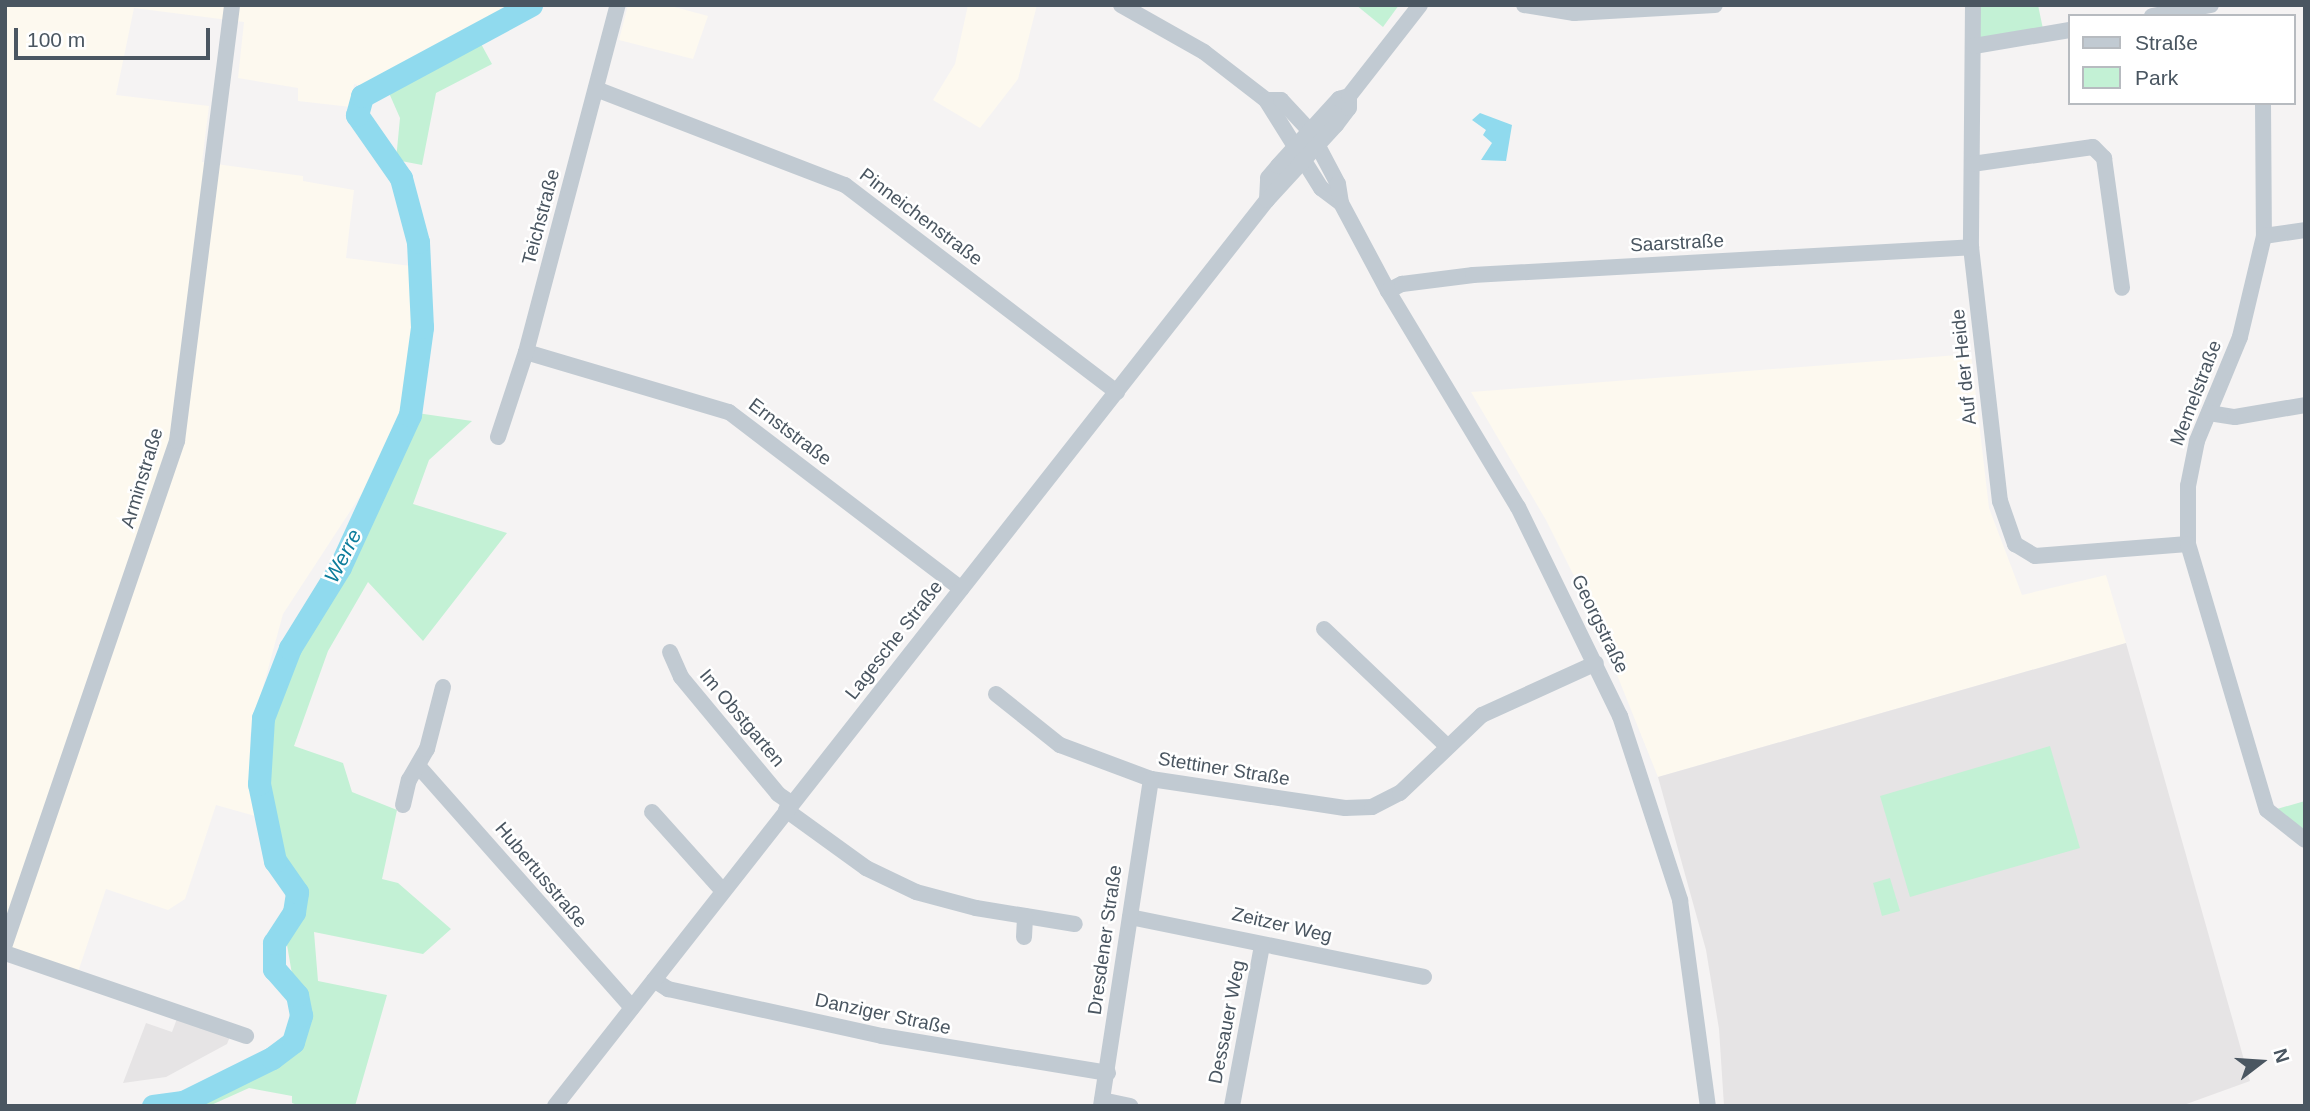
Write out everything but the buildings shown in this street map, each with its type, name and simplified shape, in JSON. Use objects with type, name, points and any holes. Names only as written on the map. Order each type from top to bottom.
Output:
[{"type":"street","name":"Arminstraße","points":[[5,944],[177,441],[232,5]]},
{"type":"street","name":"Teichstraße","points":[[498,437],[526,352],[618,5]]},
{"type":"street","points":[[1121,5],[1204,52],[1266,100]]},
{"type":"street","name":"Lagesche Straße","points":[[1267,200],[1268,178],[1339,99],[1349,96],[1420,5]]},
{"type":"street","points":[[1524,5],[1574,13],[1715,5]]},
{"type":"street","name":"Auf der Heide","points":[[1973,5],[1971,247],[2000,501],[2015,544],[2035,556],[2188,544]]},
{"type":"street","points":[[2163,14],[2211,5]]},
{"type":"street","points":[[1974,46],[2068,30]]},
{"type":"street","name":"Pinneichenstraße","points":[[596,89],[845,185],[1117,392]]},
{"type":"street","name":"Lagesche Straße","points":[[555,1106],[788,806],[1267,200],[1318,147],[1349,108],[1349,96]]},
{"type":"street","name":"Georgstraße","points":[[1266,100],[1281,100],[1310,131],[1338,184],[1341,203],[1388,291],[1518,507],[1596,663],[1641,771],[1678,893],[1708,1106]]},
{"type":"street","name":"Georgstraße","points":[[1266,100],[1325,194],[1341,203]]},
{"type":"street","name":"Memelstraße","points":[[2263,105],[2264,236],[2240,337],[2190,468],[2188,544],[2267,810],[2305,840]]},
{"type":"street","points":[[1972,164],[2093,147],[2104,158],[2122,288]]},
{"type":"street","points":[[2264,236],[2305,230]]},
{"type":"street","name":"Saarstraße","points":[[1388,291],[1402,284],[1473,275],[1971,247]]},
{"type":"street","name":"Ernststraße","points":[[526,352],[729,412],[961,589]]},
{"type":"street","points":[[2209,413],[2235,417],[2305,405]]},
{"type":"street","points":[[1324,629],[1447,747]]},
{"type":"street","name":"Im Obstgarten","points":[[670,652],[681,677],[788,806],[866,868],[900,886],[955,903],[1076,923]]},
{"type":"street","name":"Stettiner Straße","points":[[996,694],[1060,745],[1151,779],[1345,808],[1372,807],[1400,793],[1482,715],[1596,663]]},
{"type":"street","points":[[402,805],[409,780],[420,768],[443,687]]},
{"type":"street","name":"Hubertusstraße","points":[[420,768],[632,1008]]},
{"type":"street","name":"Dresdener Straße","points":[[1101,1103],[1108,1073],[1151,779]]},
{"type":"street","points":[[652,812],[723,891]]},
{"type":"street","points":[[1024,937],[1025,916]]},
{"type":"street","name":"Zeitzer Weg","points":[[1130,917],[1245,937],[1262,946],[1424,977]]},
{"type":"street","name":"Dessauer Weg","points":[[1232,1106],[1262,946]]},
{"type":"street","points":[[5,953],[247,1036]]},
{"type":"street","name":"Danziger Straße","points":[[654,980],[668,989],[881,1036],[1108,1073]]},
{"type":"street","points":[[1101,1103],[1130,1106]]},
{"type":"shaded area","points":[[5,5],[517,5],[447,39],[439,49],[389,76],[366,87],[354,84],[351,107],[298,101],[298,88],[238,78],[244,22],[134,8],[116,95],[209,106],[202,162],[303,176],[303,181],[354,190],[346,258],[411,266],[415,328],[396,441],[283,614],[250,735],[255,816],[216,805],[185,899],[168,910],[106,889],[78,972],[5,946]]},
{"type":"shaded area","points":[[628,5],[667,5],[708,16],[693,59],[619,40]]},
{"type":"shaded area","points":[[968,5],[1037,5],[1018,79],[980,128],[933,100],[955,64]]},
{"type":"shaded area","points":[[1971,354],[1989,508],[2022,595],[2106,575],[2126,643],[1658,777],[1591,610],[1546,520],[1471,392]]},
{"type":"shaded area","points":[[2126,643],[2250,1081],[2181,1106],[1724,1106],[1719,1029],[1706,950],[1658,777]]},
{"type":"shaded area","points":[[178,1016],[231,1034],[227,1044],[166,1077],[123,1083],[146,1023],[172,1032]]},
{"type":"green space","points":[[1356,5],[1399,5],[1383,27]]},
{"type":"green space","points":[[1979,5],[2038,5],[2043,29],[1980,38]]},
{"type":"green space","points":[[480,42],[492,64],[436,93],[422,165],[396,160],[400,118],[389,93]]},
{"type":"green space","points":[[417,413],[472,421],[429,460],[413,504],[507,533],[423,641],[368,582],[328,651],[294,746],[343,763],[352,792],[397,810],[382,879],[398,883],[451,929],[423,954],[314,932],[318,981],[387,995],[355,1106],[300,1106],[292,1103],[292,1096],[249,1088],[209,1106],[193,1106],[276,1064],[297,1046],[308,1022],[310,1010],[292,974],[286,939],[299,911],[301,887],[279,859],[265,780],[272,721],[303,647],[350,571]]},
{"type":"green space","points":[[2050,746],[2080,848],[1910,897],[1880,796]]},
{"type":"green space","points":[[2305,801],[2305,836],[2277,809]]},
{"type":"green space","points":[[1890,878],[1900,911],[1882,916],[1873,883]]},
{"type":"water","points":[[1480,113],[1512,125],[1506,161],[1481,160],[1492,143],[1483,135],[1486,130],[1472,120]]},
{"type":"waterway","name":"Werre","points":[[153,1106],[183,1102],[272,1058],[293,1042],[301,1015],[297,995],[274,969],[274,943],[294,912],[297,892],[275,861],[259,784],[263,718],[290,648],[340,567],[410,415],[422,327],[418,242],[401,178],[357,115],[362,96],[531,5]]}]
